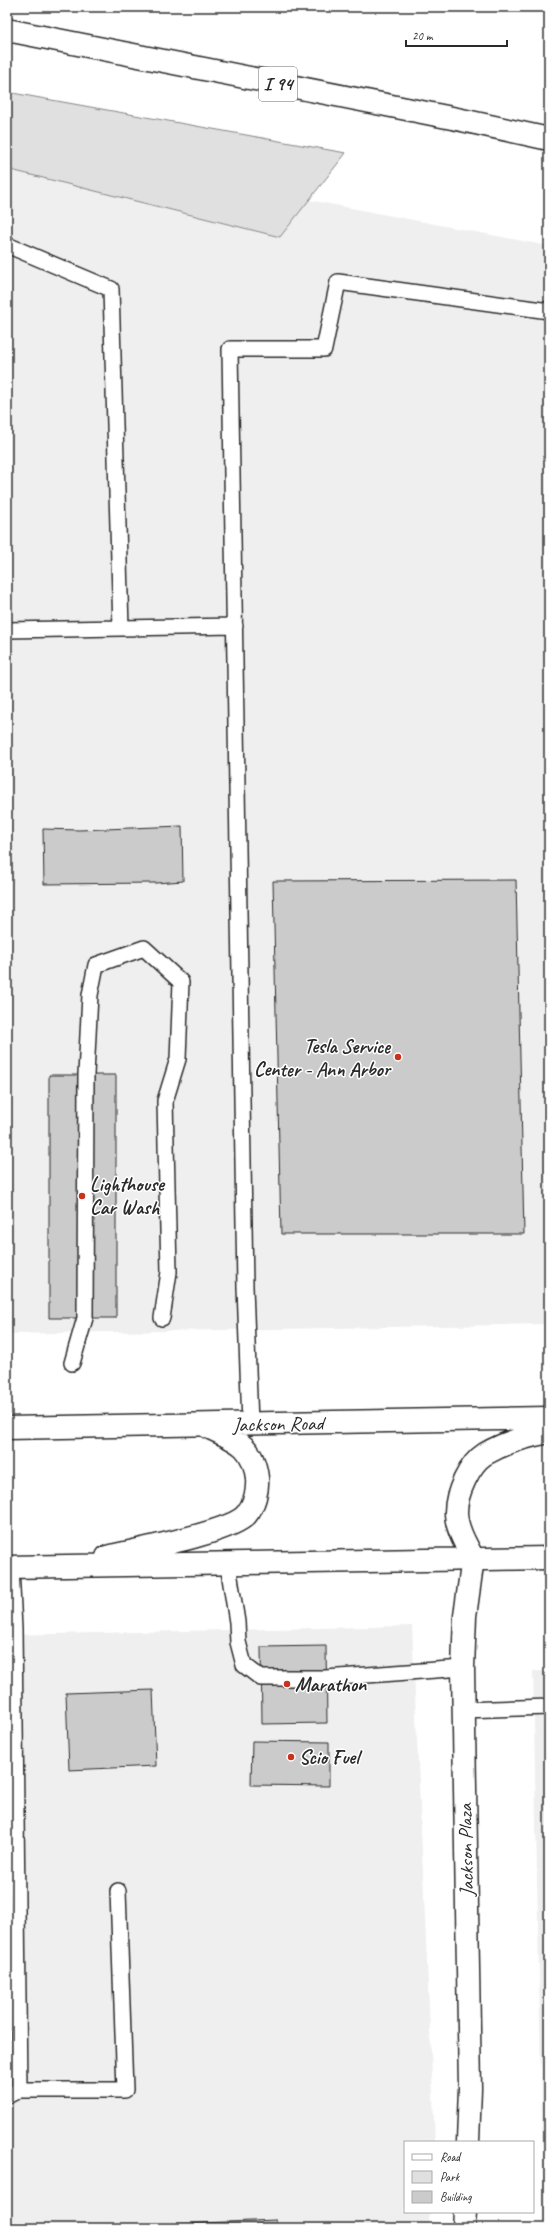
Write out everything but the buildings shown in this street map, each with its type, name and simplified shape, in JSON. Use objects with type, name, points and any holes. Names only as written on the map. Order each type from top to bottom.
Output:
[{"type":"main road","name":"I 94","points":[[7,30],[457,119],[549,139]]},
{"type":"main road","name":"Jackson Road","points":[[7,1428],[549,1418]]},
{"type":"main road","points":[[69,1566],[223,1529],[245,1516],[254,1501],[258,1483],[256,1468],[245,1445],[206,1425]]},
{"type":"main road","points":[[472,1558],[462,1536],[456,1513],[460,1486],[484,1454],[528,1436],[549,1432]]},
{"type":"main road","points":[[9,1567],[228,1565],[472,1558],[549,1558]]},
{"type":"main road","name":"Jackson Plaza","points":[[468,2141],[470,2088],[463,1668],[465,1616],[472,1558]]},
{"type":"main road","points":[[464,2228],[465,2213]]},
{"type":"lane","points":[[7,245],[111,289],[121,628]]},
{"type":"lane","points":[[250,1424],[245,1287],[230,349],[324,349],[338,282],[549,311]]},
{"type":"lane","points":[[7,630],[235,626]]},
{"type":"lane","points":[[72,1363],[85,1318],[86,1075],[90,995],[96,965],[144,948],[181,982],[178,1059],[165,1101],[169,1272],[162,1318]]},
{"type":"lane","points":[[228,1565],[237,1622],[238,1642],[244,1665],[261,1678],[326,1678],[463,1668]]},
{"type":"lane","points":[[9,1567],[14,1629],[13,2093],[125,2090],[118,1891]]},
{"type":"lane","points":[[463,1710],[549,1707]]},
{"type":"shaded area","points":[[7,149],[199,179],[549,246],[549,1324],[7,1334]]},
{"type":"shaded area","points":[[412,1626],[435,2141],[404,2141],[404,2213],[430,2213],[428,2228],[7,2228],[7,1635]]},
{"type":"shaded area","points":[[533,1671],[549,1671],[549,2228],[544,2228]]},
{"type":"green space","points":[[7,92],[346,153],[280,237],[7,169]]},
{"type":"place","name":"Tesla Service Center - Ann Arbor","points":[[398,1057]]},
{"type":"place","name":"Lighthouse Car Wash","points":[[82,1196]]},
{"type":"place","name":"Marathon","points":[[287,1684]]},
{"type":"place","name":"Scio Fuel","points":[[291,1757]]}]
